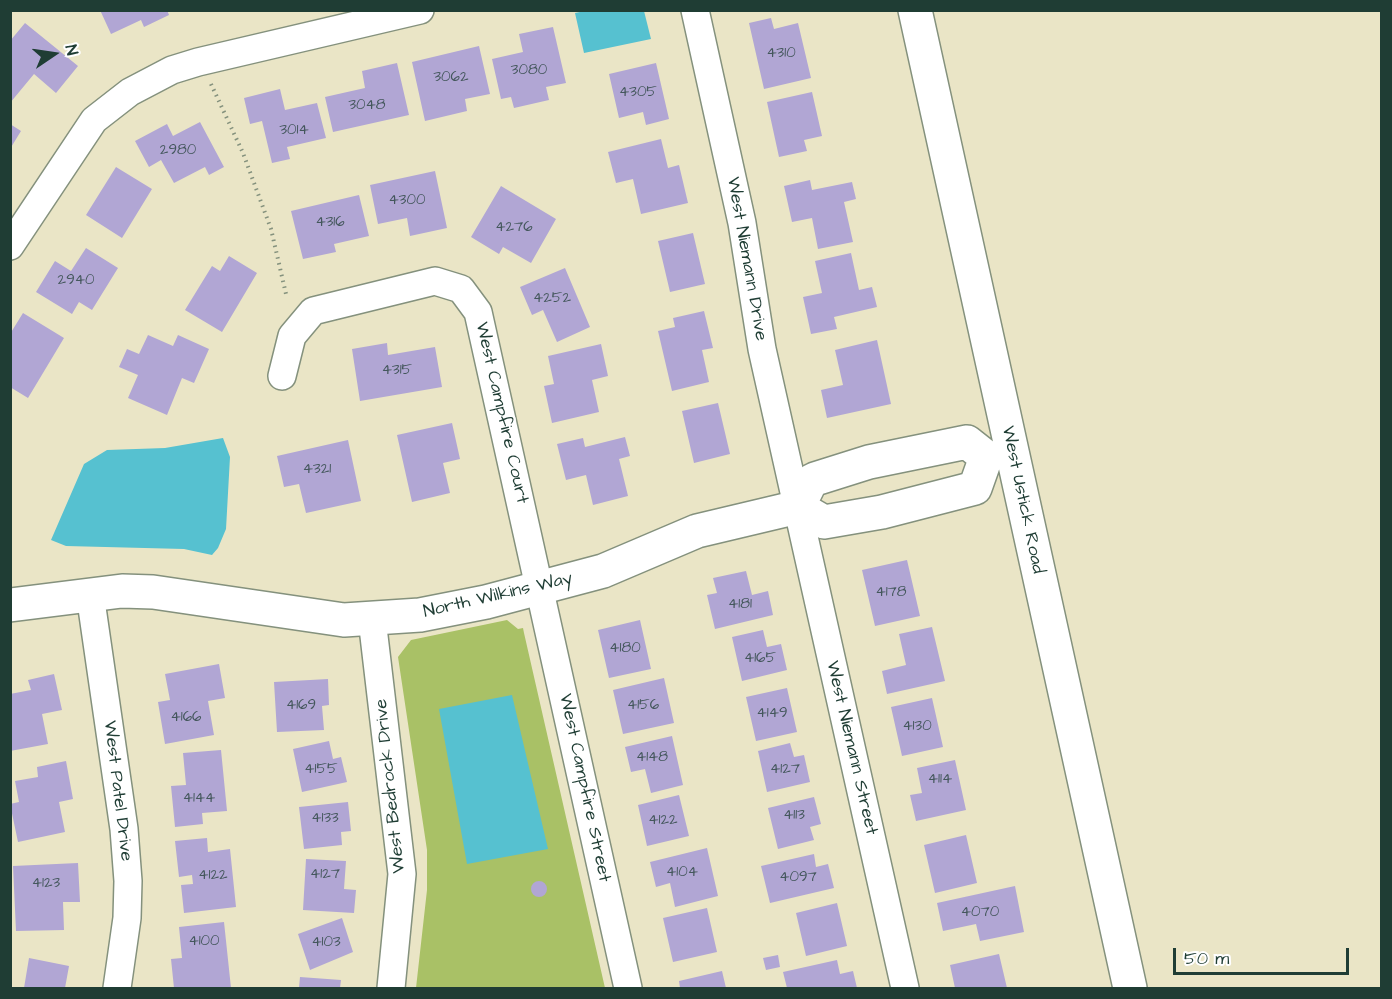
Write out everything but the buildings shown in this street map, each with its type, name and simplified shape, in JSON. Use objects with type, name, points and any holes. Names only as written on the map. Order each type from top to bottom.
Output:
[{"type":"street","name":"West Niemann Drive","points":[[694,10],[742,223],[762,349],[798,507]]},
{"type":"street","name":"West Ustick Road","points":[[915,10],[998,454],[1130,988]]},
{"type":"street","points":[[10,246],[94,120],[130,92],[172,70],[198,62],[403,12]]},
{"type":"street","name":"West Campfire Court","points":[[282,376],[292,336],[312,311],[435,281],[461,289],[478,312],[540,588]]},
{"type":"street","points":[[967,441],[998,454],[975,488],[955,494],[882,512],[824,522],[798,507],[811,481],[868,462],[967,441]]},
{"type":"street","name":"North Wilkins Way","points":[[10,605],[90,594],[153,592],[344,620],[420,615],[486,602],[603,571],[697,531],[798,507]]},
{"type":"street","name":"West Niemann Street","points":[[798,507],[905,988]]},
{"type":"street","name":"West Campfire Street","points":[[540,588],[628,988]]},
{"type":"street","name":"West Patel Drive","points":[[90,594],[124,829],[128,881],[123,956],[117,988]]},
{"type":"street","name":"West Bedrock Drive","points":[[372,619],[402,874],[391,988]]},
{"type":"path","points":[[209,80],[243,153],[271,229],[286,294]]},
{"type":"green space","points":[[507,620],[518,629],[523,628],[605,988],[416,988],[427,890],[427,850],[398,657],[411,640]]},
{"type":"water","points":[[644,11],[651,39],[584,53],[575,13]]},
{"type":"water","points":[[223,438],[230,457],[226,529],[218,548],[212,555],[184,549],[66,546],[51,540],[84,464],[107,450],[165,448]]},
{"type":"water","points":[[512,695],[548,849],[467,864],[439,709]]}]
